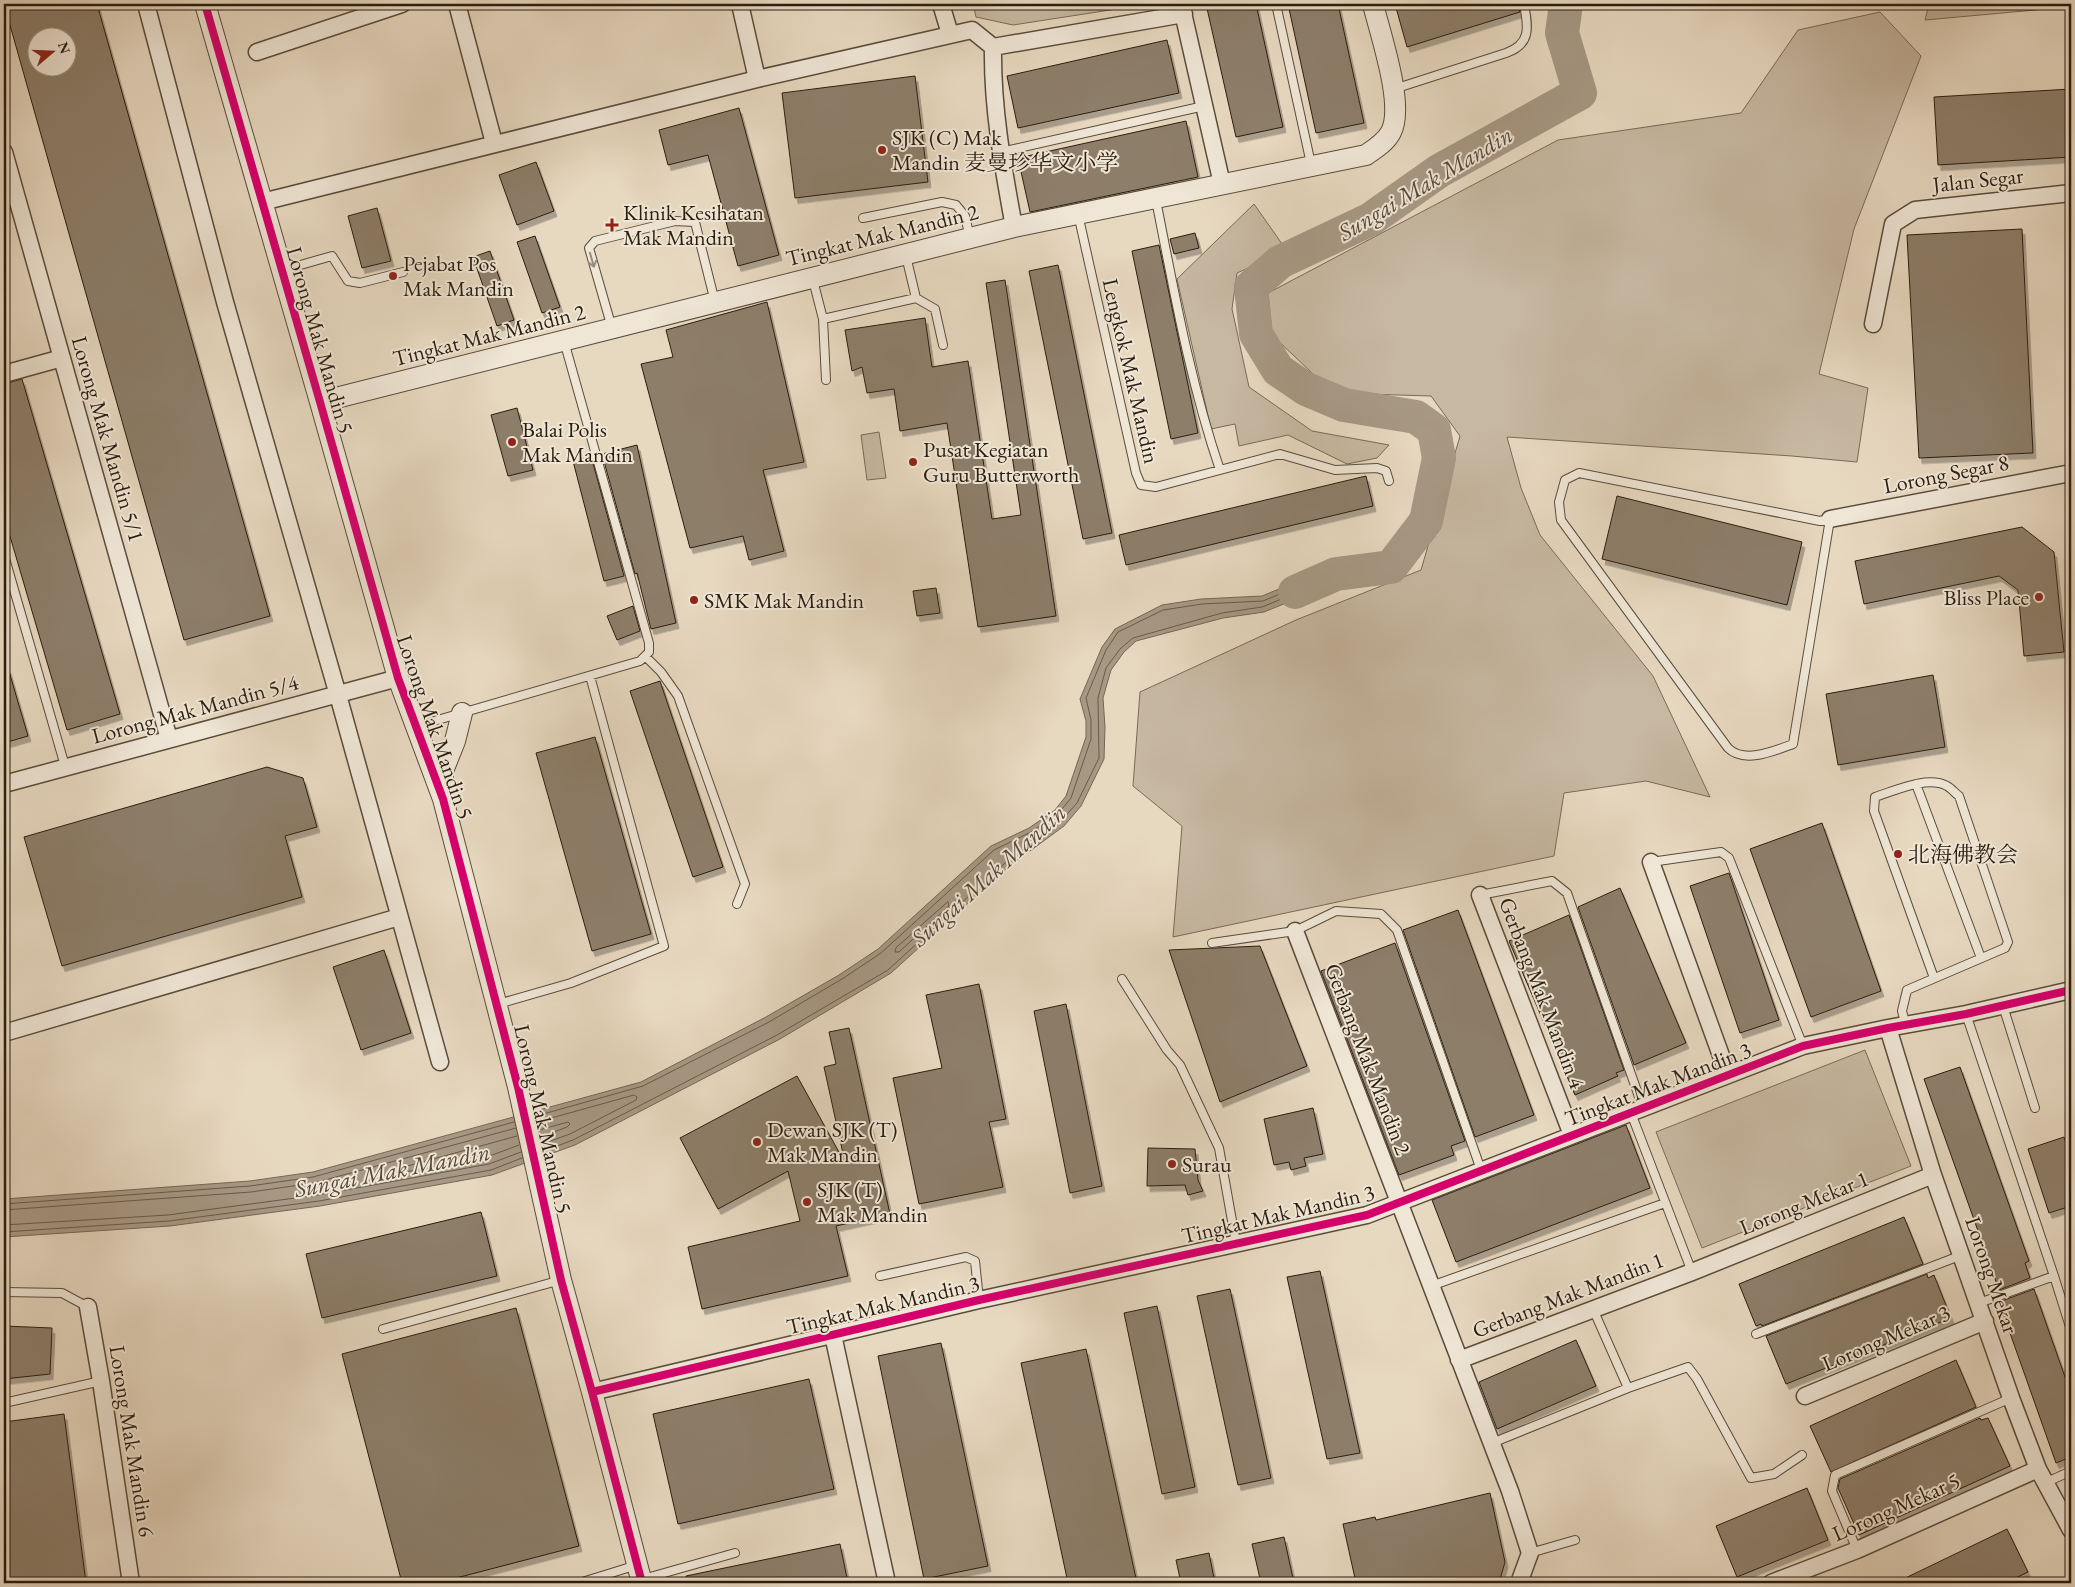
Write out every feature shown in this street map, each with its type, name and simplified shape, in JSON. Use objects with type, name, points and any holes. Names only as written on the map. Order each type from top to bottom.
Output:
[{"type":"street","points":[[146,4],[225,302],[338,695],[440,1062]]},
{"type":"street","name":"Lorong Mak Mandin 5","points":[[205,4],[398,678],[443,799],[498,1004],[561,1280],[640,1576]]},
{"type":"street","points":[[257,52],[402,4]]},
{"type":"street","points":[[457,4],[494,143]]},
{"type":"street","points":[[740,4],[757,79]]},
{"type":"street","points":[[941,4],[950,34]]},
{"type":"street","points":[[1376,5],[1394,89]]},
{"type":"street","points":[[993,47],[1182,9],[1222,184]]},
{"type":"street","points":[[262,202],[494,143],[950,34],[972,30],[993,47]]},
{"type":"street","points":[[993,47],[992,78],[1001,152],[1014,227]]},
{"type":"street","name":"Tingkat Mak Mandin 2","points":[[320,402],[1014,227],[1366,155],[1382,144],[1392,131],[1396,110],[1394,89]]},
{"type":"street","name":"Lorong Mak Mandin 5/1","points":[[4,152],[169,738]]},
{"type":"street","name":"Jalan Segar","points":[[1873,324],[1893,224],[1915,210],[2071,193]]},
{"type":"street","points":[[4,374],[62,358]]},
{"type":"street","name":"Lorong Segar 8","points":[[1830,519],[2071,473]]},
{"type":"street","name":"Lorong Mak Mandin 5/4","points":[[4,784],[169,738],[398,678]]},
{"type":"street","points":[[443,799],[443,772],[456,741],[462,714]]},
{"type":"street","points":[[1650,862],[1728,1075]]},
{"type":"street","name":"Gerbang Mak Mandin 4","points":[[1480,895],[1572,1135]]},
{"type":"street","points":[[5,1030],[399,917]]},
{"type":"street","name":"Gerbang Mak Mandin 2","points":[[1295,931],[1492,1443],[1530,1553]]},
{"type":"street","name":"Tingkat Mak Mandin 3","points":[[592,1392],[979,1300],[1367,1215],[1803,1046],[1966,1014],[2071,990]]},
{"type":"street","name":"Lorong Mekar","points":[[1888,1028],[1933,1175],[2011,1398],[2041,1476],[2071,1530]]},
{"type":"street","name":"Lorong Mekar 1","points":[[1692,1272],[1933,1175]]},
{"type":"street","name":"Gerbang Mak Mandin 1","points":[[1460,1360],[1692,1272]]},
{"type":"street","name":"Lorong Mak Mandin 6","points":[[88,1307],[131,1583]]},
{"type":"street","name":"Lorong Mekar 3","points":[[1805,1396],[1985,1321]]},
{"type":"street","points":[[833,1335],[887,1583]]},
{"type":"street","name":"Lorong Mekar 5","points":[[1771,1583],[2041,1476]]},
{"type":"street","points":[[1519,1583],[1530,1553]]},
{"type":"lane","points":[[1276,4],[1311,166]]},
{"type":"lane","points":[[1394,89],[1506,53],[1521,46],[1524,42],[1527,26],[1524,4]]},
{"type":"lane","points":[[1001,152],[1204,106]]},
{"type":"lane","points":[[1155,198],[1189,362],[1207,433],[1220,470]]},
{"type":"lane","points":[[863,218],[942,202],[956,205],[965,216],[970,238]]},
{"type":"lane","name":"Lengkok Mak Mandin","points":[[1078,214],[1136,472],[1141,484],[1156,487],[1280,454],[1310,461],[1334,470],[1377,468],[1386,471],[1389,481]]},
{"type":"lane","points":[[612,328],[589,248],[594,242],[675,221],[695,222],[715,302]]},
{"type":"lane","points":[[906,254],[916,298]]},
{"type":"lane","points":[[281,271],[332,256],[348,281],[360,283],[403,272]]},
{"type":"lane","points":[[812,278],[823,319],[826,380]]},
{"type":"lane","points":[[823,319],[916,298],[935,309],[943,345]]},
{"type":"lane","points":[[417,726],[640,661],[649,652],[649,644],[564,340]]},
{"type":"lane","points":[[1579,473],[1820,521],[1830,519],[1793,744],[1777,750],[1744,757],[1735,756],[1728,748],[1620,602],[1561,520],[1559,502],[1565,480],[1579,473]]},
{"type":"lane","points":[[4,555],[65,766]]},
{"type":"lane","points":[[646,657],[661,672],[678,696],[745,884],[737,904]]},
{"type":"lane","points":[[498,1004],[571,983],[664,946],[590,676]]},
{"type":"lane","points":[[1906,1026],[1902,1011],[1907,990],[2005,948],[2008,942],[1959,796],[1946,785],[1931,782],[1916,784],[1875,798],[1874,811],[1934,978]]},
{"type":"lane","points":[[1916,784],[1980,958]]},
{"type":"lane","points":[[1650,862],[1721,852],[1729,858],[1803,1046]]},
{"type":"lane","points":[[1480,895],[1552,881],[1567,893],[1665,1203],[1692,1272]]},
{"type":"lane","points":[[1212,942],[1295,931],[1336,911],[1381,914],[1397,930],[1481,1170]]},
{"type":"lane","points":[[1122,979],[1167,1050],[1180,1065],[1219,1148],[1236,1243]]},
{"type":"lane","points":[[2004,1006],[2035,1108]]},
{"type":"lane","points":[[1966,1014],[2071,1330]]},
{"type":"lane","points":[[1431,1286],[1665,1203]]},
{"type":"lane","points":[[1756,1334],[1962,1255]]},
{"type":"lane","points":[[880,1276],[966,1257],[975,1261],[979,1300]]},
{"type":"lane","points":[[1979,1303],[2054,1276]]},
{"type":"lane","points":[[383,1329],[561,1280]]},
{"type":"lane","points":[[4,1292],[62,1293],[88,1307]]},
{"type":"lane","points":[[1593,1310],[1628,1388]]},
{"type":"lane","points":[[1492,1443],[1628,1388],[1688,1367],[1697,1379],[1751,1478],[1774,1474],[1802,1455]]},
{"type":"lane","points":[[4,1403],[101,1381]]},
{"type":"lane","points":[[1857,1550],[1832,1491],[1836,1475],[2011,1398]]},
{"type":"lane","points":[[2041,1476],[2071,1471]]},
{"type":"lane","points":[[1530,1553],[1575,1540]]},
{"type":"lane","points":[[579,1583],[640,1576],[735,1553]]},
{"type":"shaded area","points":[[973,4],[1149,4],[1013,25],[976,17]]},
{"type":"shaded area","points":[[1929,4],[2046,4],[2046,9],[1925,20]]},
{"type":"shaded area","points":[[1880,12],[1921,56],[1854,229],[1819,374],[1868,388],[1857,462],[1507,437],[1521,488],[1540,535],[1653,676],[1710,797],[1646,781],[1564,793],[1554,856],[1173,937],[1182,826],[1133,786],[1140,692],[1296,620],[1421,570],[1460,436],[1431,396],[1333,393],[1272,335],[1268,293],[1558,140],[1741,113],[1798,30]]},
{"type":"shaded area","points":[[1254,204],[1287,251],[1237,273],[1232,309],[1249,387],[1312,431],[1389,445],[1377,458],[1347,464],[1288,435],[1239,446],[1235,424],[1211,429],[1177,279]]},
{"type":"shaded area","points":[[879,432],[886,478],[867,480],[861,435]]},
{"type":"shaded area","points":[[1865,1050],[1911,1166],[1702,1248],[1656,1132]]},
{"type":"water","points":[[1336,574],[1318,590],[1264,612],[1223,618],[1136,641],[1124,652],[1111,670],[1103,698],[1105,727],[1104,759],[1081,806],[1064,826],[1008,867],[891,973],[780,1039],[575,1145],[492,1175],[320,1206],[170,1226],[4,1237],[4,1199],[250,1181],[313,1172],[641,1082],[766,1017],[839,975],[878,949],[991,846],[1029,828],[1055,810],[1066,796],[1086,737],[1086,721],[1080,699],[1102,647],[1115,629],[1162,605],[1201,599],[1262,596],[1313,575]]},
{"type":"building","points":[[4,4],[97,4],[270,616],[184,640]]},
{"type":"building","points":[[1206,4],[1256,4],[1283,127],[1236,137]]},
{"type":"building","points":[[1288,4],[1338,4],[1364,123],[1316,133]]},
{"type":"building","points":[[1395,4],[1518,4],[1520,12],[1407,47]]},
{"type":"building","points":[[1167,40],[1179,93],[1018,128],[1007,76]]},
{"type":"building","points":[[915,76],[928,182],[795,198],[782,93]]},
{"type":"building","points":[[2071,89],[2071,157],[1938,165],[1934,97]]},
{"type":"building","points":[[739,108],[779,255],[738,266],[708,155],[668,165],[659,130]]},
{"type":"building","points":[[1186,121],[1198,177],[1030,212],[1018,158]]},
{"type":"building","points":[[536,162],[554,211],[517,225],[499,175]]},
{"type":"building","points":[[377,208],[391,261],[362,268],[348,216]]},
{"type":"building","points":[[2022,229],[2033,453],[1919,458],[1907,235]]},
{"type":"building","points":[[1195,233],[1199,248],[1174,254],[1170,239]]},
{"type":"building","points":[[535,236],[560,307],[542,313],[517,242]]},
{"type":"building","points":[[1159,245],[1198,433],[1171,439],[1132,251]]},
{"type":"building","points":[[490,251],[514,320],[497,326],[473,257]]},
{"type":"building","points":[[1058,265],[1112,533],[1083,539],[1029,271]]},
{"type":"building","points":[[1005,280],[1056,616],[978,627],[947,423],[900,431],[894,389],[867,393],[862,367],[852,371],[845,330],[925,318],[932,367],[968,361],[992,519],[1021,515],[986,283]]},
{"type":"building","points":[[767,302],[804,462],[763,470],[784,551],[749,560],[743,536],[690,548],[641,364],[673,357],[666,330]]},
{"type":"building","points":[[22,379],[120,714],[67,730],[4,516],[4,384]]},
{"type":"building","name":"Balai Polis Mak Mandin","points":[[517,408],[533,470],[508,476],[491,415]]},
{"type":"building","points":[[637,445],[676,623],[651,629],[637,573],[635,574],[602,454]]},
{"type":"building","points":[[591,456],[624,576],[604,581],[573,461]]},
{"type":"building","points":[[1366,476],[1373,506],[1126,565],[1119,535]]},
{"type":"building","points":[[1617,496],[1802,542],[1787,605],[1602,559]]},
{"type":"building","name":"Bliss Place","points":[[2022,527],[2054,552],[2064,652],[2024,656],[2018,590],[1999,576],[1864,604],[1855,561]]},
{"type":"building","points":[[936,588],[940,613],[917,616],[913,591]]},
{"type":"building","points":[[633,606],[640,631],[617,640],[607,616]]},
{"type":"building","points":[[4,668],[8,668],[28,736],[4,743]]},
{"type":"building","points":[[1933,675],[1945,747],[1838,765],[1826,694]]},
{"type":"building","points":[[660,681],[723,867],[693,877],[630,691]]},
{"type":"building","points":[[595,737],[651,934],[592,951],[536,753]]},
{"type":"building","points":[[267,767],[303,778],[317,827],[285,836],[302,897],[62,966],[24,837]]},
{"type":"building","points":[[1822,823],[1881,991],[1811,1017],[1750,849]]},
{"type":"building","points":[[1729,873],[1779,1020],[1740,1033],[1690,886]]},
{"type":"building","points":[[1620,888],[1686,1043],[1634,1065],[1578,907]]},
{"type":"building","points":[[1458,910],[1534,1115],[1475,1137],[1403,930]]},
{"type":"building","points":[[1569,915],[1624,1070],[1616,1073],[1618,1076],[1575,1095],[1509,941]]},
{"type":"building","points":[[1395,943],[1465,1141],[1451,1146],[1454,1155],[1399,1175],[1321,971]]},
{"type":"building","points":[[1260,946],[1307,1066],[1220,1102],[1169,950]]},
{"type":"building","points":[[384,950],[411,1033],[361,1050],[333,967]]},
{"type":"building","points":[[979,984],[1006,1119],[989,1122],[1003,1187],[919,1204],[893,1078],[942,1068],[926,995]]},
{"type":"building","points":[[1066,1004],[1102,1186],[1070,1193],[1034,1011]]},
{"type":"building","points":[[849,1028],[890,1214],[836,1226],[848,1276],[702,1309],[688,1247],[800,1221],[788,1171],[718,1209],[680,1138],[797,1076],[845,1163],[824,1067],[836,1064],[829,1032]]},
{"type":"building","points":[[1960,1067],[2029,1261],[2025,1263],[2030,1278],[1999,1290],[1924,1079]]},
{"type":"building","points":[[1313,1108],[1323,1154],[1304,1158],[1306,1166],[1291,1170],[1289,1162],[1274,1165],[1264,1119]]},
{"type":"building","points":[[1626,1125],[1650,1188],[1456,1262],[1432,1200]]},
{"type":"building","points":[[2064,1137],[2071,1160],[2071,1206],[2049,1213],[2028,1149]]},
{"type":"building","name":"Surau","points":[[1148,1148],[1195,1149],[1198,1180],[1203,1191],[1188,1195],[1185,1185],[1147,1186]]},
{"type":"building","points":[[481,1212],[497,1276],[322,1318],[306,1254]]},
{"type":"building","points":[[1904,1217],[1923,1264],[1762,1326],[1761,1324],[1756,1326],[1739,1284]]},
{"type":"building","points":[[1320,1271],[1360,1453],[1327,1459],[1287,1277]]},
{"type":"building","points":[[1927,1274],[1928,1278],[1934,1275],[1951,1318],[1786,1384],[1766,1336]]},
{"type":"building","points":[[1230,1289],[1271,1478],[1238,1485],[1197,1296]]},
{"type":"building","points":[[2034,1289],[2071,1394],[2071,1457],[2056,1463],[1999,1302]]},
{"type":"building","points":[[1157,1306],[1195,1487],[1162,1494],[1124,1313]]},
{"type":"building","points":[[516,1308],[579,1546],[437,1583],[402,1583],[342,1354]]},
{"type":"building","points":[[4,1326],[52,1328],[50,1374],[4,1379]]},
{"type":"building","points":[[1576,1340],[1596,1386],[1497,1429],[1479,1382]]},
{"type":"building","points":[[941,1343],[988,1566],[924,1579],[878,1356]]},
{"type":"building","points":[[1086,1349],[1137,1583],[1068,1583],[1021,1363]]},
{"type":"building","points":[[1956,1360],[1976,1407],[1831,1472],[1810,1426]]},
{"type":"building","points":[[809,1379],[834,1489],[678,1524],[653,1414]]},
{"type":"building","points":[[64,1414],[86,1583],[4,1583],[4,1422]]},
{"type":"building","points":[[1980,1418],[1981,1420],[1988,1418],[2010,1466],[1859,1535],[1838,1488],[1840,1479]]},
{"type":"building","points":[[1807,1488],[1828,1540],[1737,1577],[1716,1526]]},
{"type":"building","points":[[1490,1493],[1505,1562],[1499,1583],[1356,1583],[1343,1524],[1375,1517],[1376,1520]]},
{"type":"building","points":[[2007,1529],[2028,1572],[2005,1583],[1895,1583]]},
{"type":"building","points":[[1284,1537],[1294,1583],[1261,1583],[1252,1544]]},
{"type":"building","points":[[840,1544],[848,1583],[687,1583],[686,1576]]},
{"type":"building","points":[[1209,1553],[1215,1583],[1181,1583],[1176,1560]]},
{"type":"waterway","name":"Sungai Mak Mandin","points":[[1295,592],[1336,574],[1391,567],[1426,521],[1439,458],[1434,430],[1416,417],[1344,405],[1306,389],[1278,370],[1256,334],[1251,287],[1280,262],[1371,219],[1439,171],[1580,93],[1562,33],[1566,4]]},
{"type":"cycle path","points":[[205,4],[398,678],[443,799],[518,1087],[561,1280],[642,1583]]},
{"type":"cycle path","points":[[592,1392],[979,1300],[1367,1215],[1803,1046],[1966,1014],[2071,990]]},
{"type":"place","name":"SJK (C) Mak Mandin 麦曼珍华文小学","points":[[882,150]]},
{"type":"place","name":"Klinik Kesihatan Mak Mandin","points":[[612,225]]},
{"type":"place","name":"Pejabat Pos Mak Mandin","points":[[393,276]]},
{"type":"place","name":"Balai Polis Mak Mandin","points":[[512,442]]},
{"type":"place","name":"Pusat Kegiatan Guru Butterworth","points":[[913,462]]},
{"type":"place","name":"Bliss Place","points":[[2039,597]]},
{"type":"place","name":"SMK Mak Mandin","points":[[694,600]]},
{"type":"place","name":"北海佛教会","points":[[1898,854]]},
{"type":"place","name":"Dewan SJK (T) Mak Mandin","points":[[757,1142]]},
{"type":"place","name":"Surau","points":[[1172,1164]]},
{"type":"place","name":"SJK (T) Mak Mandin","points":[[807,1202]]}]
